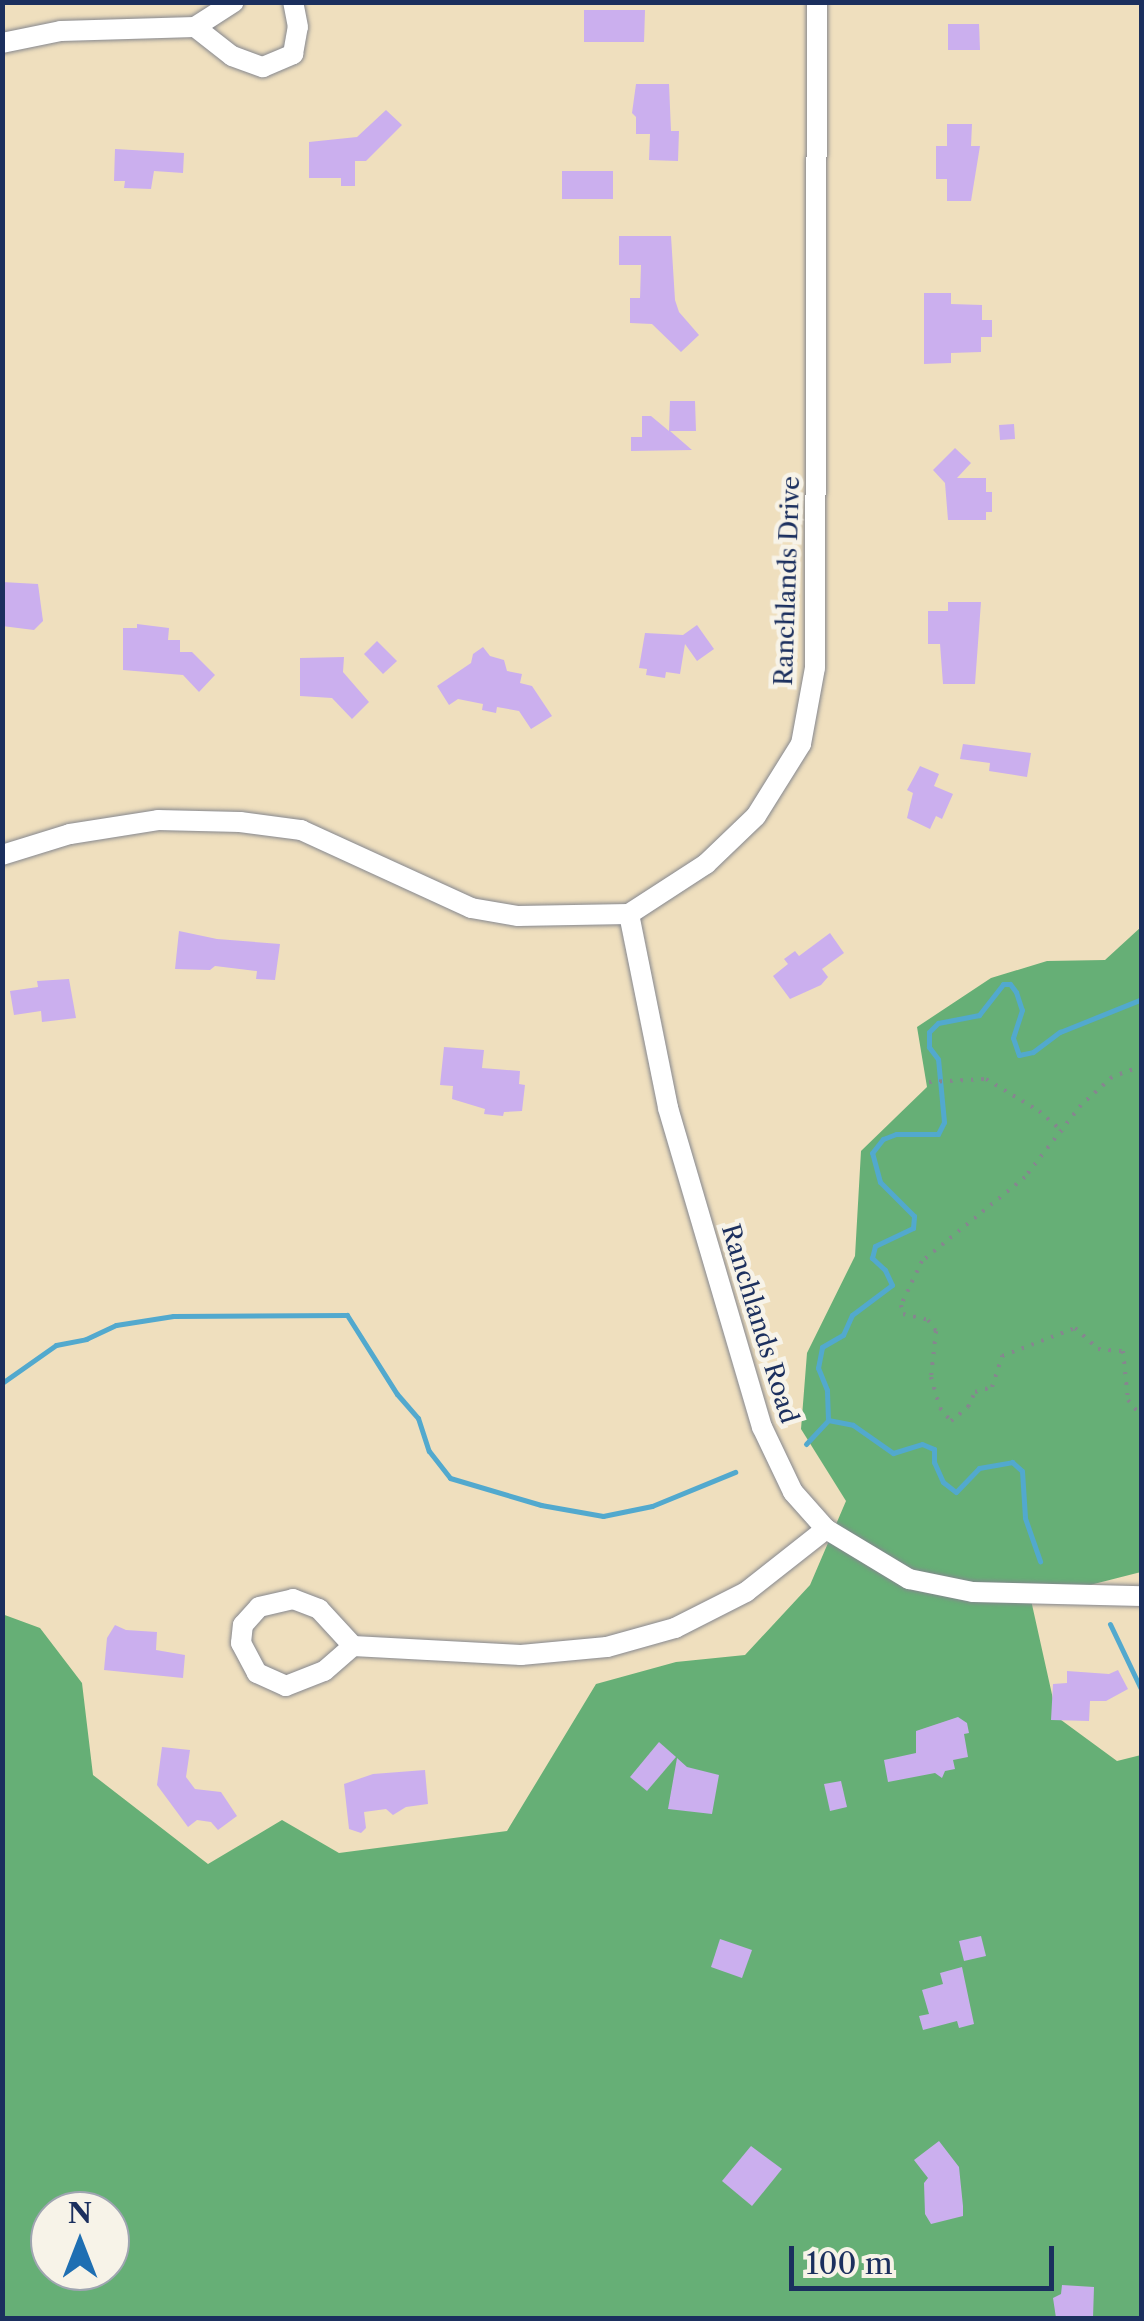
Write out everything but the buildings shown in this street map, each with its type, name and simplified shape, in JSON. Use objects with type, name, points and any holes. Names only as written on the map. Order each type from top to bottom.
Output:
[{"type":"street","points":[[2,42],[61,31],[195,26],[234,2]]},
{"type":"street","points":[[195,26],[232,56],[263,67],[292,54],[298,27],[293,2]]},
{"type":"street","name":"Ranchlands Drive","points":[[629,914],[706,864],[756,816],[801,744],[814,668],[818,2]]},
{"type":"street","points":[[2,855],[70,834],[158,820],[240,822],[301,830],[471,908],[518,916],[629,914]]},
{"type":"street","name":"Ranchlands Road","points":[[629,914],[668,1108],[762,1426],[793,1492],[826,1529],[909,1579],[973,1592],[1142,1596]]},
{"type":"street","points":[[354,1646],[319,1609],[293,1599],[259,1607],[243,1625],[241,1644],[257,1672],[286,1686],[324,1671],[354,1646],[522,1654],[607,1647],[675,1628],[746,1592],[826,1529]]},
{"type":"path","points":[[1142,1066],[1112,1076],[1081,1105],[1063,1132],[998,1202],[922,1260],[903,1297],[903,1314],[928,1320],[936,1331],[931,1377],[940,1408],[951,1421],[968,1408],[975,1392],[992,1386],[1002,1356],[1075,1328],[1092,1347],[1122,1351],[1128,1400],[1142,1417]]},
{"type":"path","points":[[929,1082],[986,1079],[1039,1111],[1063,1132]]},
{"type":"green space","points":[[1141,927],[1141,1572],[1031,1600],[1057,1717],[1117,1761],[1141,1755],[1141,2318],[3,2318],[2,1614],[40,1628],[82,1683],[93,1775],[208,1864],[282,1820],[339,1853],[507,1831],[596,1684],[676,1662],[745,1655],[810,1585],[846,1501],[801,1429],[807,1353],[855,1256],[861,1151],[927,1087],[917,1027],[991,978],[1047,961],[1105,960]]},
{"type":"waterway","points":[[828,1420],[827,1390],[818,1368],[822,1347],[843,1335],[852,1315],[892,1285],[885,1270],[872,1258],[875,1246],[913,1228],[914,1216],[880,1182],[872,1153],[883,1139],[896,1134],[938,1134],[944,1122],[938,1059],[929,1047],[929,1032],[938,1023],[979,1015],[1003,984],[1010,984],[1022,1010],[1013,1038],[1019,1055],[1033,1052],[1060,1032],[1142,999]]},
{"type":"waterway","points":[[2,1383],[56,1345],[86,1339],[116,1325],[173,1316],[347,1315],[397,1394],[418,1418],[429,1451],[450,1478],[541,1505],[603,1516],[652,1506],[735,1472]]},
{"type":"waterway","points":[[828,1420],[853,1425],[893,1453],[922,1444],[934,1449],[934,1462],[943,1482],[956,1492],[979,1468],[1012,1462],[1022,1471],[1025,1518],[1040,1561]]},
{"type":"waterway","points":[[806,1444],[828,1420]]},
{"type":"waterway","points":[[1110,1624],[1142,1691]]}]
